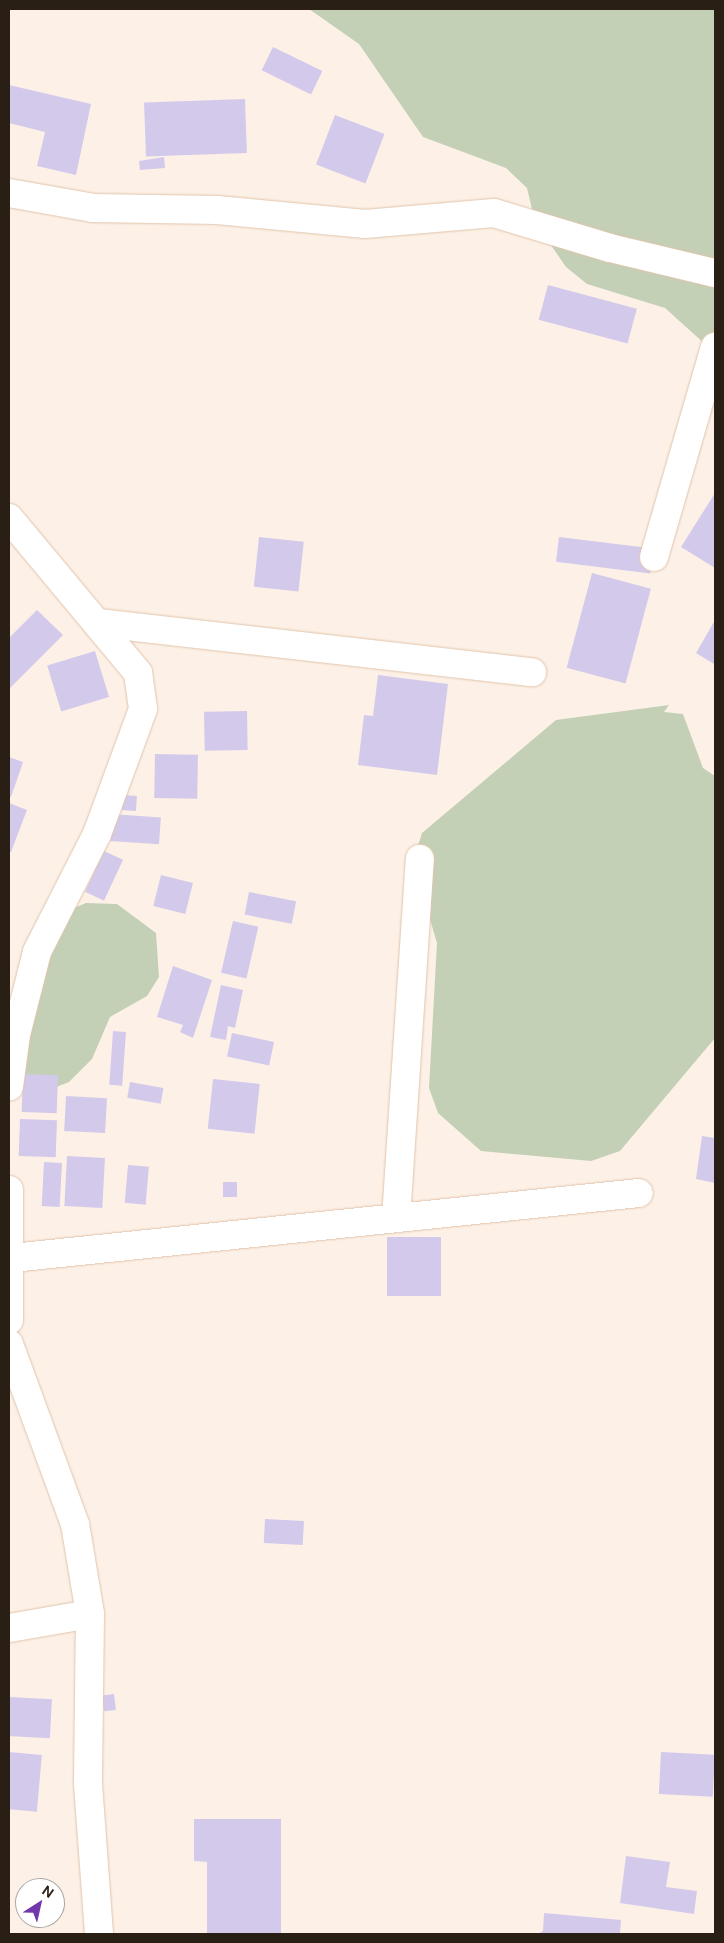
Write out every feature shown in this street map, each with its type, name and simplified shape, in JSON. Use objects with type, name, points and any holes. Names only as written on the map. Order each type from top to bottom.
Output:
[{"type":"street","points":[[9,193],[93,208],[217,210],[365,224],[494,213],[610,248],[715,273]]},
{"type":"street","points":[[654,557],[715,347]]},
{"type":"street","points":[[9,518],[99,623],[138,673],[144,710],[97,834],[37,952],[16,1035],[9,1087]]},
{"type":"street","points":[[99,623],[532,672]]},
{"type":"street","points":[[396,1218],[420,859]]},
{"type":"street","points":[[9,1190],[12,1258],[9,1320]]},
{"type":"street","points":[[12,1258],[639,1193]]},
{"type":"street","points":[[9,1344],[75,1524],[90,1614],[88,1784],[99,1934]]},
{"type":"street","points":[[9,1628],[90,1614]]},
{"type":"green space","points":[[309,9],[715,9],[715,342],[706,345],[665,308],[587,284],[566,267],[535,222],[527,188],[506,168],[423,137],[359,44]]},
{"type":"green space","points":[[669,705],[664,712],[683,714],[703,768],[715,776],[715,1038],[620,1151],[591,1161],[481,1151],[438,1113],[429,1088],[437,943],[413,862],[422,833],[556,720]]},
{"type":"green space","points":[[86,903],[117,904],[156,933],[159,977],[147,996],[110,1017],[92,1059],[69,1082],[33,1096],[10,1088],[64,912]]},
{"type":"building","points":[[273,47],[322,71],[311,94],[262,70]]},
{"type":"building","points":[[9,85],[91,104],[76,175],[37,166],[45,132],[9,123]]},
{"type":"building","points":[[245,99],[247,153],[146,156],[144,103]]},
{"type":"building","points":[[335,115],[384,134],[365,183],[316,164]]},
{"type":"building","points":[[164,157],[165,168],[140,170],[139,161]]},
{"type":"building","points":[[548,285],[637,309],[628,344],[539,320]]},
{"type":"building","points":[[715,493],[715,568],[681,547]]},
{"type":"building","points":[[259,537],[304,542],[299,591],[254,587]]},
{"type":"building","points":[[559,537],[653,549],[650,573],[556,562]]},
{"type":"building","points":[[592,573],[651,589],[626,683],[567,668]]},
{"type":"building","points":[[37,610],[63,635],[9,689],[9,638]]},
{"type":"building","points":[[715,620],[715,661],[714,664],[696,653]]},
{"type":"building","points":[[95,651],[109,697],[61,712],[47,666]]},
{"type":"building","points":[[378,675],[448,684],[437,775],[358,765],[364,715],[373,716]]},
{"type":"building","points":[[247,711],[248,750],[205,751],[204,712]]},
{"type":"building","points":[[155,754],[198,755],[197,799],[154,798]]},
{"type":"building","points":[[9,757],[23,762],[11,797],[9,796]]},
{"type":"building","points":[[123,795],[137,796],[136,811],[122,810]]},
{"type":"building","points":[[9,803],[27,810],[11,852],[9,852]]},
{"type":"building","points":[[112,814],[161,817],[159,844],[110,841]]},
{"type":"building","points":[[104,851],[123,860],[104,901],[85,892]]},
{"type":"building","points":[[161,875],[193,883],[185,914],[153,906]]},
{"type":"building","points":[[249,892],[296,901],[292,924],[245,915]]},
{"type":"building","points":[[233,921],[258,927],[246,978],[221,973]]},
{"type":"building","points":[[173,966],[212,980],[193,1038],[180,1032],[183,1025],[157,1017]]},
{"type":"building","points":[[221,985],[243,990],[235,1028],[228,1026],[226,1040],[210,1037]]},
{"type":"building","points":[[113,1031],[126,1032],[122,1086],[109,1085]]},
{"type":"building","points":[[232,1033],[274,1042],[269,1065],[227,1056]]},
{"type":"building","points":[[23,1074],[58,1075],[57,1113],[22,1112]]},
{"type":"building","points":[[213,1079],[260,1084],[255,1134],[208,1129]]},
{"type":"building","points":[[130,1082],[163,1088],[161,1104],[127,1098]]},
{"type":"building","points":[[66,1096],[107,1098],[105,1133],[64,1131]]},
{"type":"building","points":[[20,1119],[57,1120],[56,1157],[19,1156]]},
{"type":"building","points":[[702,1136],[715,1138],[715,1183],[696,1179]]},
{"type":"building","points":[[67,1156],[105,1158],[102,1208],[64,1206]]},
{"type":"building","points":[[44,1162],[62,1163],[60,1207],[42,1206]]},
{"type":"building","points":[[128,1165],[149,1167],[146,1205],[125,1203]]},
{"type":"building","points":[[223,1182],[237,1182],[237,1197],[223,1197]]},
{"type":"building","points":[[387,1237],[441,1237],[441,1296],[387,1296]]},
{"type":"building","points":[[265,1519],[304,1521],[303,1545],[264,1543]]},
{"type":"building","points":[[114,1694],[116,1710],[104,1711],[102,1695]]},
{"type":"building","points":[[9,1697],[52,1699],[50,1738],[9,1736]]},
{"type":"building","points":[[9,1752],[42,1755],[37,1812],[9,1809]]},
{"type":"building","points":[[661,1752],[715,1755],[713,1797],[659,1794]]},
{"type":"building","points":[[194,1819],[281,1819],[281,1934],[207,1934],[207,1862],[194,1861]]},
{"type":"building","points":[[626,1856],[670,1862],[666,1887],[697,1891],[694,1914],[620,1903]]},
{"type":"building","points":[[544,1913],[621,1920],[620,1934],[538,1934],[543,1931]]}]
